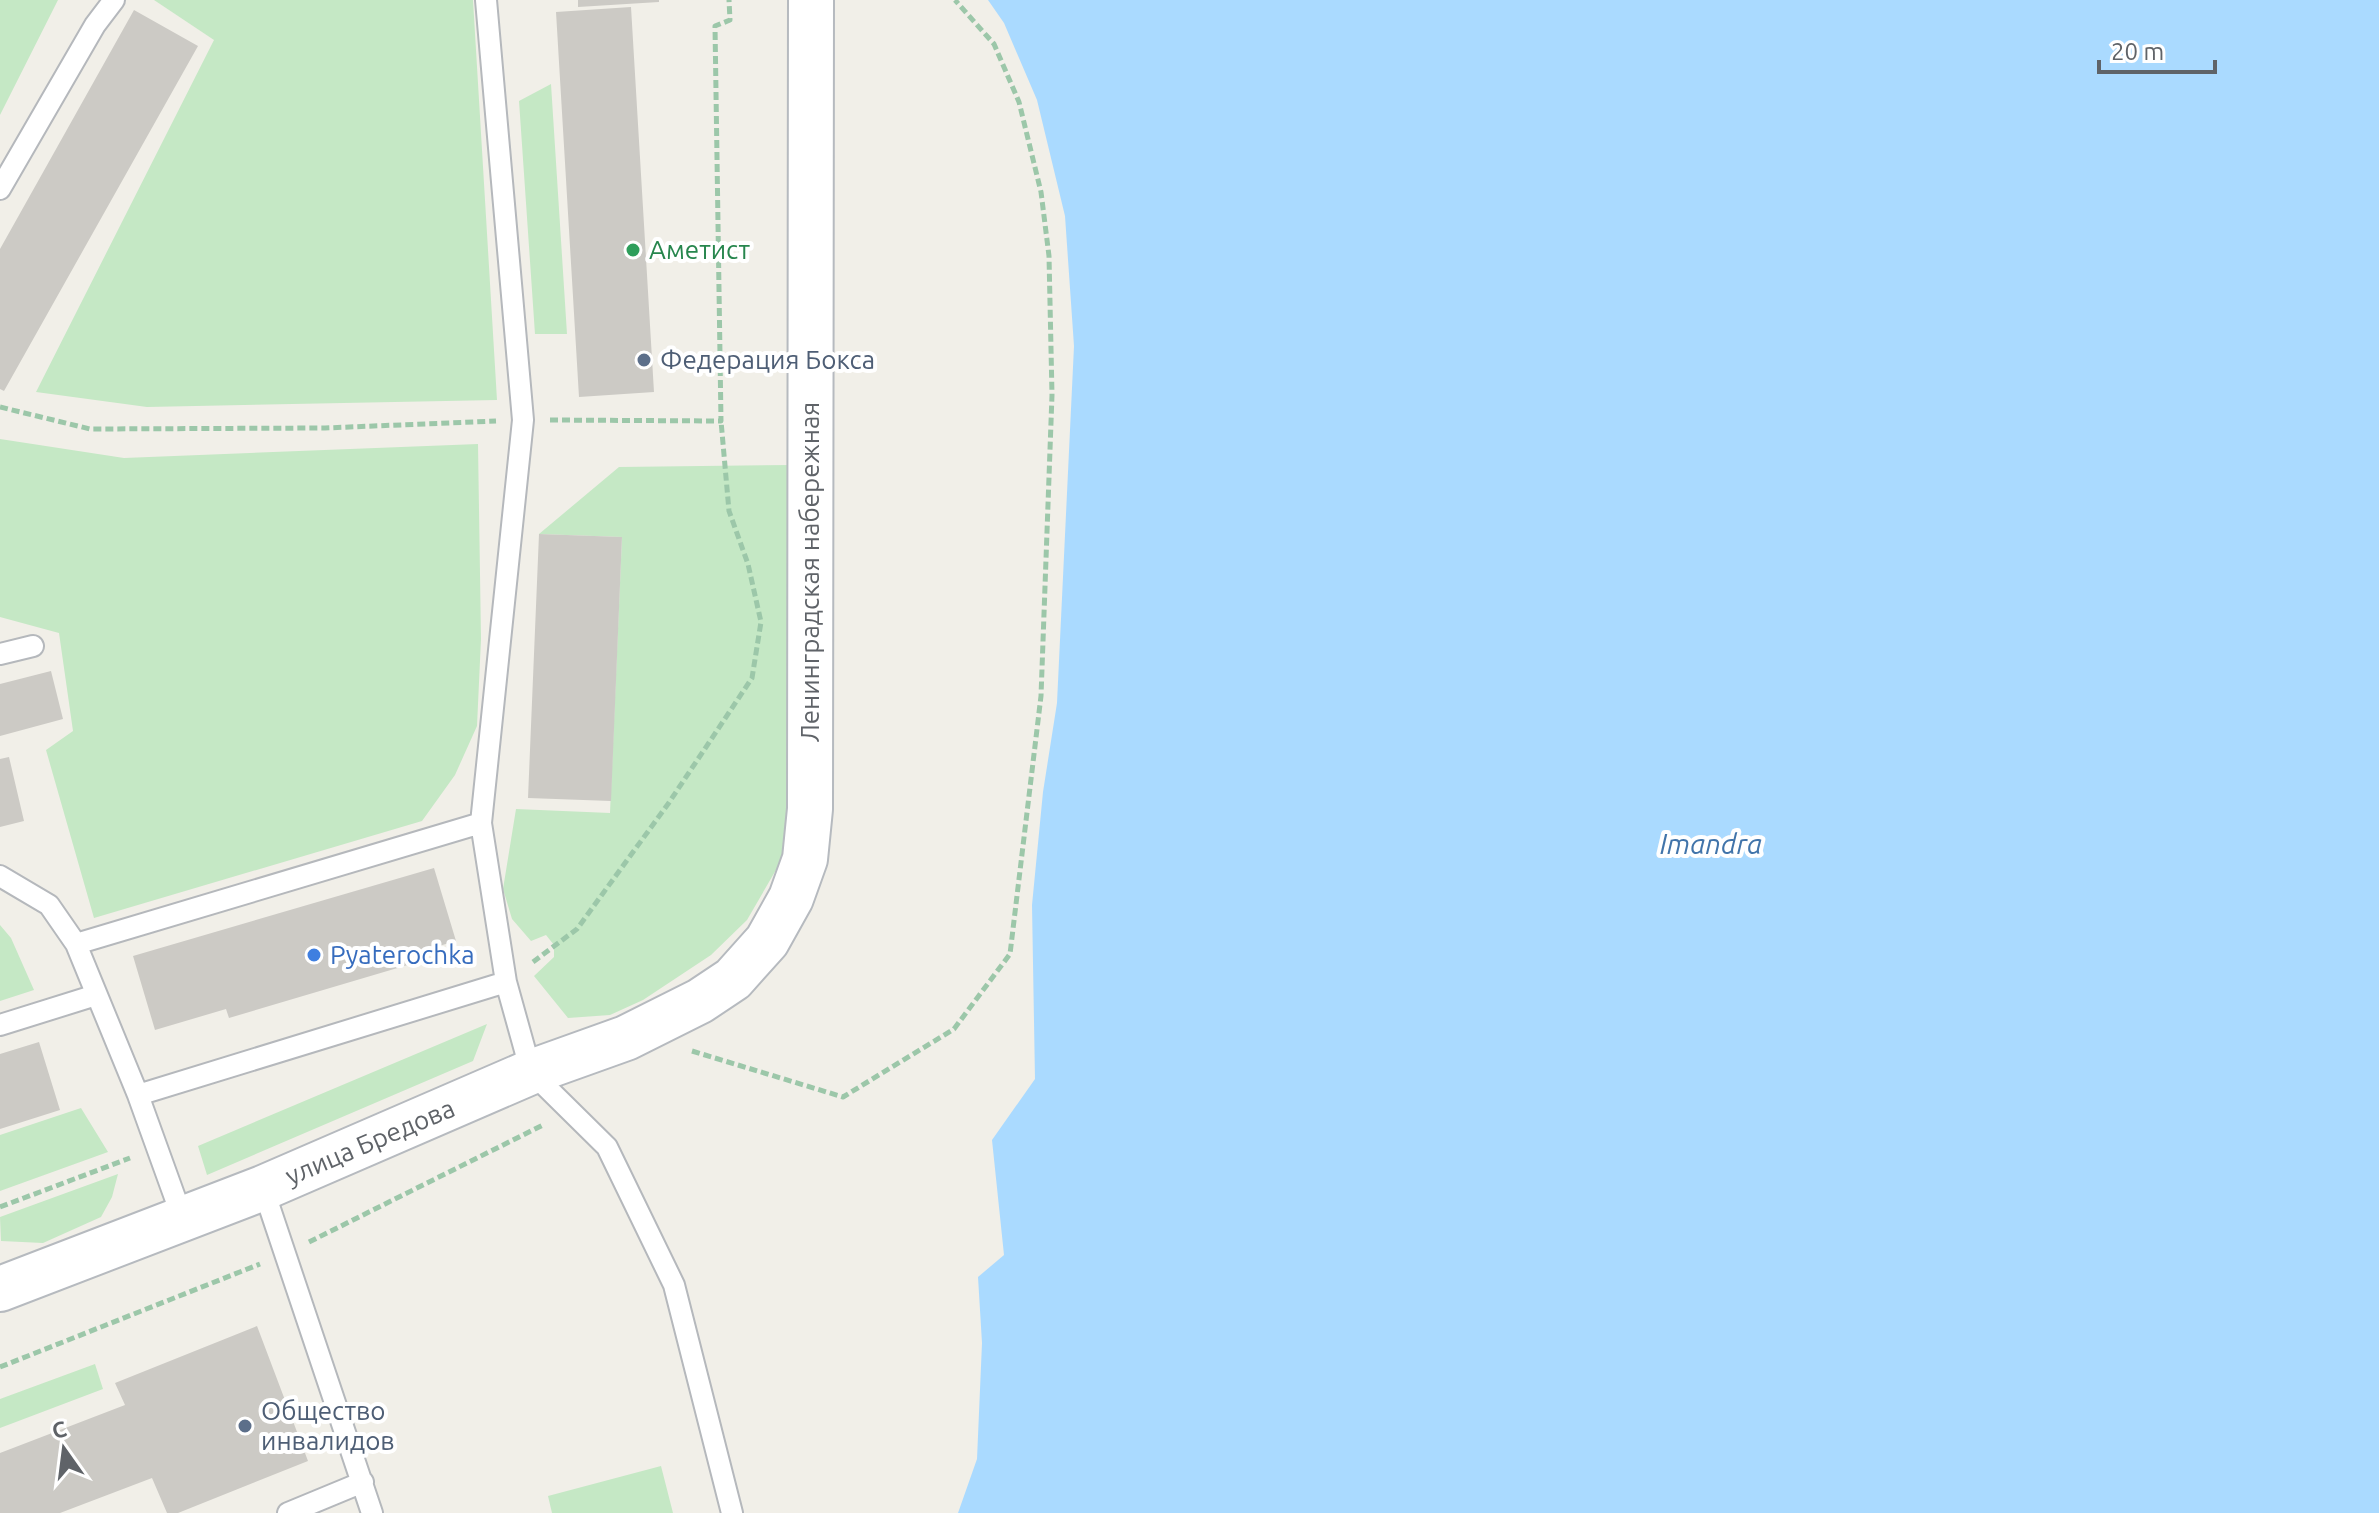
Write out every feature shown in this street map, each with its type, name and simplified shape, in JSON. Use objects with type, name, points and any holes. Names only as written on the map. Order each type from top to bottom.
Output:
[{"type":"main road","name":"Ленинградская набережная","points":[[733,979],[767,941],[791,898],[805,859],[810,809],[811,0]]},
{"type":"main road","name":"улица Бредова","points":[[0,1289],[263,1188],[531,1072],[626,1038],[700,1001],[733,979]]},
{"type":"lane","points":[[0,189],[95,25],[114,0]]},
{"type":"lane","points":[[486,0],[523,420],[481,823],[506,982],[531,1072],[607,1147],[674,1285],[732,1513]]},
{"type":"lane","points":[[0,654],[33,646]]},
{"type":"lane","points":[[76,944],[481,823]]},
{"type":"lane","points":[[0,876],[49,905],[76,944],[138,1095],[182,1217]]},
{"type":"lane","points":[[138,1095],[506,982]]},
{"type":"lane","points":[[0,1025],[96,995]]},
{"type":"lane","points":[[263,1188],[372,1513]]},
{"type":"lane","points":[[288,1513],[363,1482]]},
{"type":"path","points":[[715,26],[730,20],[729,0]]},
{"type":"path","points":[[692,1051],[843,1097],[954,1029],[1010,954],[1041,696],[1052,395],[1049,256],[1041,192],[1019,102],[994,44],[955,0]]},
{"type":"path","points":[[506,982],[577,929],[668,804],[752,678],[761,622],[748,564],[729,511],[721,421]]},
{"type":"path","points":[[678,1057],[703,1043]]},
{"type":"path","points":[[0,1367],[285,1254],[571,1111]]},
{"type":"path","points":[[0,1207],[157,1148]]},
{"type":"green space","points":[[0,0],[58,0],[0,115]]},
{"type":"green space","points":[[154,0],[473,0],[497,400],[147,407],[36,392],[214,40]]},
{"type":"green space","points":[[551,84],[567,334],[535,334],[519,101]]},
{"type":"green space","points":[[0,439],[124,458],[478,444],[481,639],[477,726],[455,775],[422,821],[94,918],[46,750],[73,731],[59,633],[0,617]]},
{"type":"green space","points":[[792,465],[789,790],[787,833],[780,863],[747,920],[711,955],[643,1000],[610,1015],[568,1018],[534,976],[554,957],[554,945],[546,935],[531,941],[512,919],[503,889],[516,809],[610,813],[622,537],[539,534],[619,467]]},
{"type":"green space","points":[[0,925],[11,938],[34,990],[0,1001]]},
{"type":"green space","points":[[487,1024],[473,1061],[207,1175],[198,1146]]},
{"type":"green space","points":[[81,1108],[108,1152],[0,1191],[0,1135]]},
{"type":"green space","points":[[118,1174],[112,1197],[101,1217],[43,1243],[1,1241],[0,1217]]},
{"type":"green space","points":[[95,1364],[103,1389],[0,1428],[0,1399]]},
{"type":"green space","points":[[661,1466],[673,1513],[552,1513],[548,1496]]},
{"type":"water","name":"Imandra","points":[[988,0],[2379,0],[2379,1513],[958,1513],[977,1459],[982,1343],[978,1277],[1004,1255],[992,1140],[1035,1079],[1032,905],[1043,792],[1057,703],[1074,346],[1065,216],[1037,100],[1004,23]]},
{"type":"building","points":[[578,0],[659,0],[659,2],[578,7]]},
{"type":"building","points":[[631,7],[654,392],[579,397],[556,12]]},
{"type":"building","points":[[134,10],[198,46],[4,391],[0,389],[0,249]]},
{"type":"building","points":[[539,534],[622,537],[611,801],[528,798]]},
{"type":"building","points":[[51,671],[63,719],[0,736],[0,684]]},
{"type":"building","points":[[9,757],[24,821],[0,827],[0,759]]},
{"type":"building","points":[[434,868],[456,941],[408,955],[411,964],[229,1018],[226,1009],[155,1030],[133,956]]},
{"type":"building","points":[[39,1042],[60,1110],[0,1129],[0,1054]]},
{"type":"building","name":"Общество инвалидов","points":[[257,1326],[308,1461],[178,1513],[167,1513],[152,1478],[60,1513],[0,1513],[0,1453],[125,1405],[115,1383]]},
{"type":"place","name":"Аметист","points":[[633,250]]},
{"type":"place","name":"Федерация Бокса","points":[[644,360]]},
{"type":"place","name":"Pyaterochka","points":[[314,955]]},
{"type":"place","name":"Общество инвалидов","points":[[245,1426]]}]
